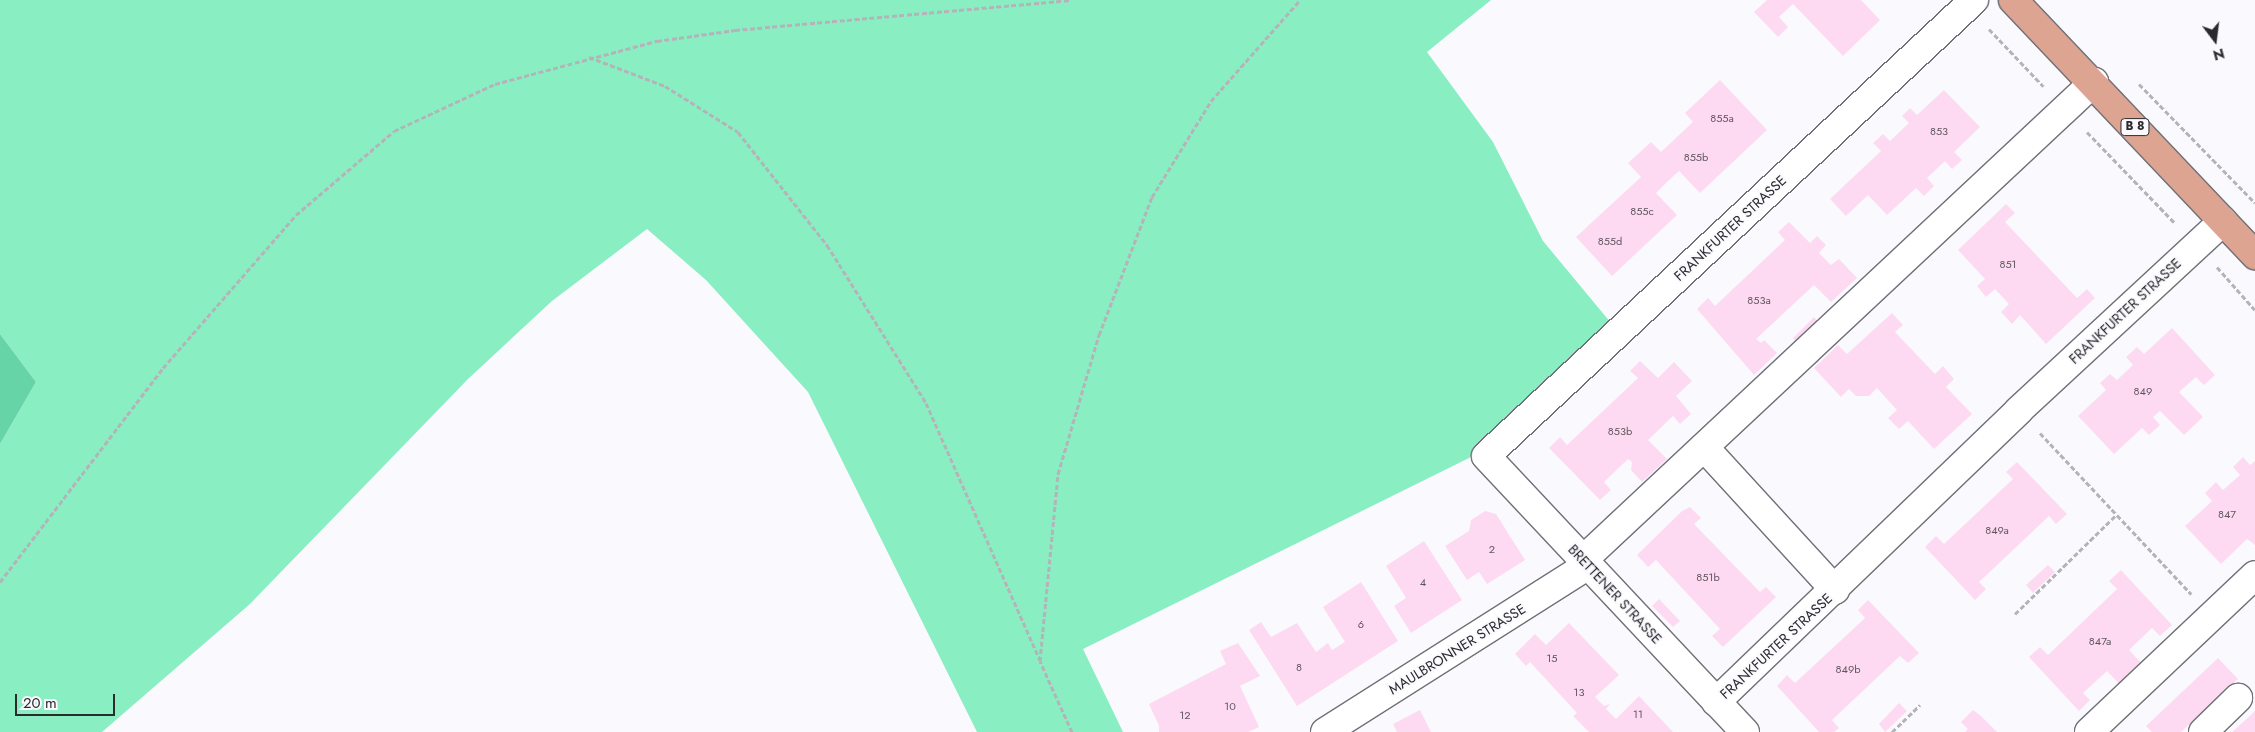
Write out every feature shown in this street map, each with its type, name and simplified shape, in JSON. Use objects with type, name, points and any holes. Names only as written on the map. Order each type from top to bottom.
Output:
[{"type":"main road","name":"B 8","points":[[2013,0],[2094,82],[2255,255]]},
{"type":"street","name":"FRANKFURTER STRASSE","points":[[1486,456],[1971,3]]},
{"type":"street","points":[[1586,563],[1704,447],[2094,82]]},
{"type":"street","name":"FRANKFURTER STRASSE","points":[[1716,702],[1835,590],[2020,410],[2222,221]]},
{"type":"street","name":"FRANKFURTER STRASSE","points":[[1704,447],[1835,590]]},
{"type":"street","name":"BRETTENER STRASSE","points":[[1486,456],[1745,732]]},
{"type":"street","name":"MAULBRONNER STRASSE","points":[[1325,732],[1586,563]]},
{"type":"street","points":[[2089,732],[2211,614],[2255,575]]},
{"type":"street","points":[[2203,732],[2238,698]]},
{"type":"path","points":[[0,582],[163,368],[296,215],[394,131],[495,84],[588,57],[657,40],[735,30],[1071,0]]},
{"type":"path","points":[[1040,661],[1058,474],[1099,335],[1152,197],[1211,100],[1300,0]]},
{"type":"path","points":[[1971,3],[2065,109],[2196,244],[2255,310]]},
{"type":"path","points":[[588,57],[665,86],[738,132],[826,245],[926,403],[1072,732]]},
{"type":"path","points":[[2133,77],[2255,203]]},
{"type":"path","points":[[2020,410],[2115,516],[2211,614]]},
{"type":"path","points":[[2015,614],[2115,516]]},
{"type":"path","points":[[1892,732],[1920,705]]},
{"type":"green space","points":[[0,0],[1491,0],[1427,52],[1493,142],[1543,241],[1616,329],[1469,458],[1083,649],[1123,732],[977,732],[808,392],[706,280],[647,229],[552,301],[468,379],[250,604],[102,732],[0,732],[0,444],[36,382],[0,334]]},
{"type":"green space","points":[[0,334],[36,382],[0,444]]},
{"type":"building","points":[[1767,0],[1861,0],[1880,20],[1843,56],[1793,4],[1779,17],[1788,27],[1778,37],[1754,12]]},
{"type":"building","points":[[1720,80],[1767,130],[1700,193],[1679,171],[1667,182],[1656,193],[1677,215],[1612,276],[1576,237],[1641,177],[1628,163],[1651,142],[1661,152],[1693,122],[1685,113]]},
{"type":"building","points":[[1944,90],[1980,127],[1954,152],[1962,160],[1952,169],[1945,161],[1927,178],[1934,186],[1924,196],[1916,188],[1887,215],[1868,195],[1846,216],[1830,199],[1881,151],[1873,143],[1883,134],[1890,141],[1909,123],[1902,116],[1910,108],[1917,115]]},
{"type":"building","points":[[2006,204],[2015,213],[2005,222],[2077,298],[2087,289],[2095,298],[2046,344],[2020,315],[2012,324],[2001,312],[2009,304],[1995,289],[1986,297],[1977,286],[1985,279],[1958,250]]},
{"type":"building","points":[[1789,222],[1810,243],[1817,236],[1826,245],[1819,253],[1831,265],[1839,259],[1857,278],[1831,302],[1814,285],[1756,339],[1761,343],[1764,340],[1777,353],[1754,375],[1697,309],[1708,298],[1715,306],[1785,240],[1778,232]]},
{"type":"building","points":[[1892,313],[1903,325],[1895,332],[1935,374],[1943,366],[1954,379],[1946,387],[1972,414],[1934,449],[1908,421],[1899,429],[1888,418],[1897,410],[1877,388],[1869,396],[1856,396],[1849,389],[1841,397],[1814,368],[1838,345],[1847,354]]},
{"type":"building","points":[[1814,317],[1821,325],[1799,345],[1793,338]]},
{"type":"building","points":[[2172,328],[2215,375],[2204,385],[2196,377],[2179,392],[2203,417],[2184,435],[2160,411],[2153,417],[2160,425],[2149,435],[2142,428],[2114,454],[2078,416],[2106,390],[2100,383],[2110,374],[2117,380],[2133,365],[2126,357],[2137,347],[2144,354]]},
{"type":"building","points":[[1640,361],[1658,378],[1674,362],[1692,381],[1676,396],[1691,414],[1680,424],[1673,416],[1648,440],[1667,459],[1642,482],[1631,470],[1632,462],[1628,459],[1604,482],[1611,490],[1600,500],[1549,448],[1560,437],[1567,445],[1638,378],[1630,371]]},
{"type":"building","points":[[2243,457],[2250,465],[2255,461],[2255,545],[2247,539],[2221,564],[2185,526],[2212,501],[2205,493],[2216,482],[2223,490],[2240,475],[2233,467]]},
{"type":"building","points":[[2017,462],[2067,514],[2056,524],[2049,516],[1979,582],[1986,589],[1975,600],[1925,547],[1936,536],[1944,544],[2013,479],[2006,472]]},
{"type":"building","points":[[1690,507],[1701,518],[1694,524],[1760,592],[1766,587],[1776,597],[1723,647],[1712,636],[1720,629],[1656,560],[1648,567],[1637,555],[1682,511]]},
{"type":"building","points":[[1485,511],[1496,514],[1525,560],[1487,584],[1479,572],[1467,580],[1445,546],[1469,531],[1471,520]]},
{"type":"building","points":[[1424,541],[1462,600],[1411,633],[1394,606],[1406,598],[1386,566]]},
{"type":"building","points":[[2048,565],[2055,572],[2033,593],[2026,585]]},
{"type":"building","points":[[2121,570],[2172,625],[2160,636],[2152,628],[2129,650],[2146,668],[2124,689],[2107,671],[2083,693],[2090,700],[2079,711],[2029,657],[2040,647],[2048,655],[2117,589],[2109,581]]},
{"type":"building","points":[[1361,582],[1398,641],[1297,706],[1249,630],[1261,622],[1271,637],[1297,623],[1316,652],[1328,643],[1332,650],[1345,642],[1323,607]]},
{"type":"building","points":[[1659,599],[1680,621],[1673,627],[1652,606]]},
{"type":"building","points":[[1868,600],[1919,653],[1908,663],[1900,656],[1832,720],[1839,728],[1834,732],[1819,732],[1777,686],[1787,675],[1795,683],[1865,618],[1858,610]]},
{"type":"building","points":[[1569,623],[1619,675],[1595,697],[1604,706],[1610,704],[1606,709],[1616,719],[1639,696],[1673,732],[1589,732],[1573,716],[1577,713],[1530,662],[1526,666],[1515,654],[1535,634],[1546,645]]},
{"type":"building","points":[[1238,643],[1260,676],[1240,686],[1259,727],[1248,732],[1159,732],[1159,726],[1149,704],[1226,664],[1220,651]]},
{"type":"building","points":[[2218,658],[2238,679],[2181,732],[2152,732],[2146,726]]},
{"type":"building","points":[[1899,703],[1907,711],[1885,732],[1879,724]]},
{"type":"building","points":[[1420,710],[1431,732],[1397,732],[1393,724]]},
{"type":"building","points":[[1973,710],[1997,732],[1965,732],[1968,729],[1961,722]]},
{"type":"building","points":[[2255,711],[2255,732],[2232,732],[2252,714]]}]
